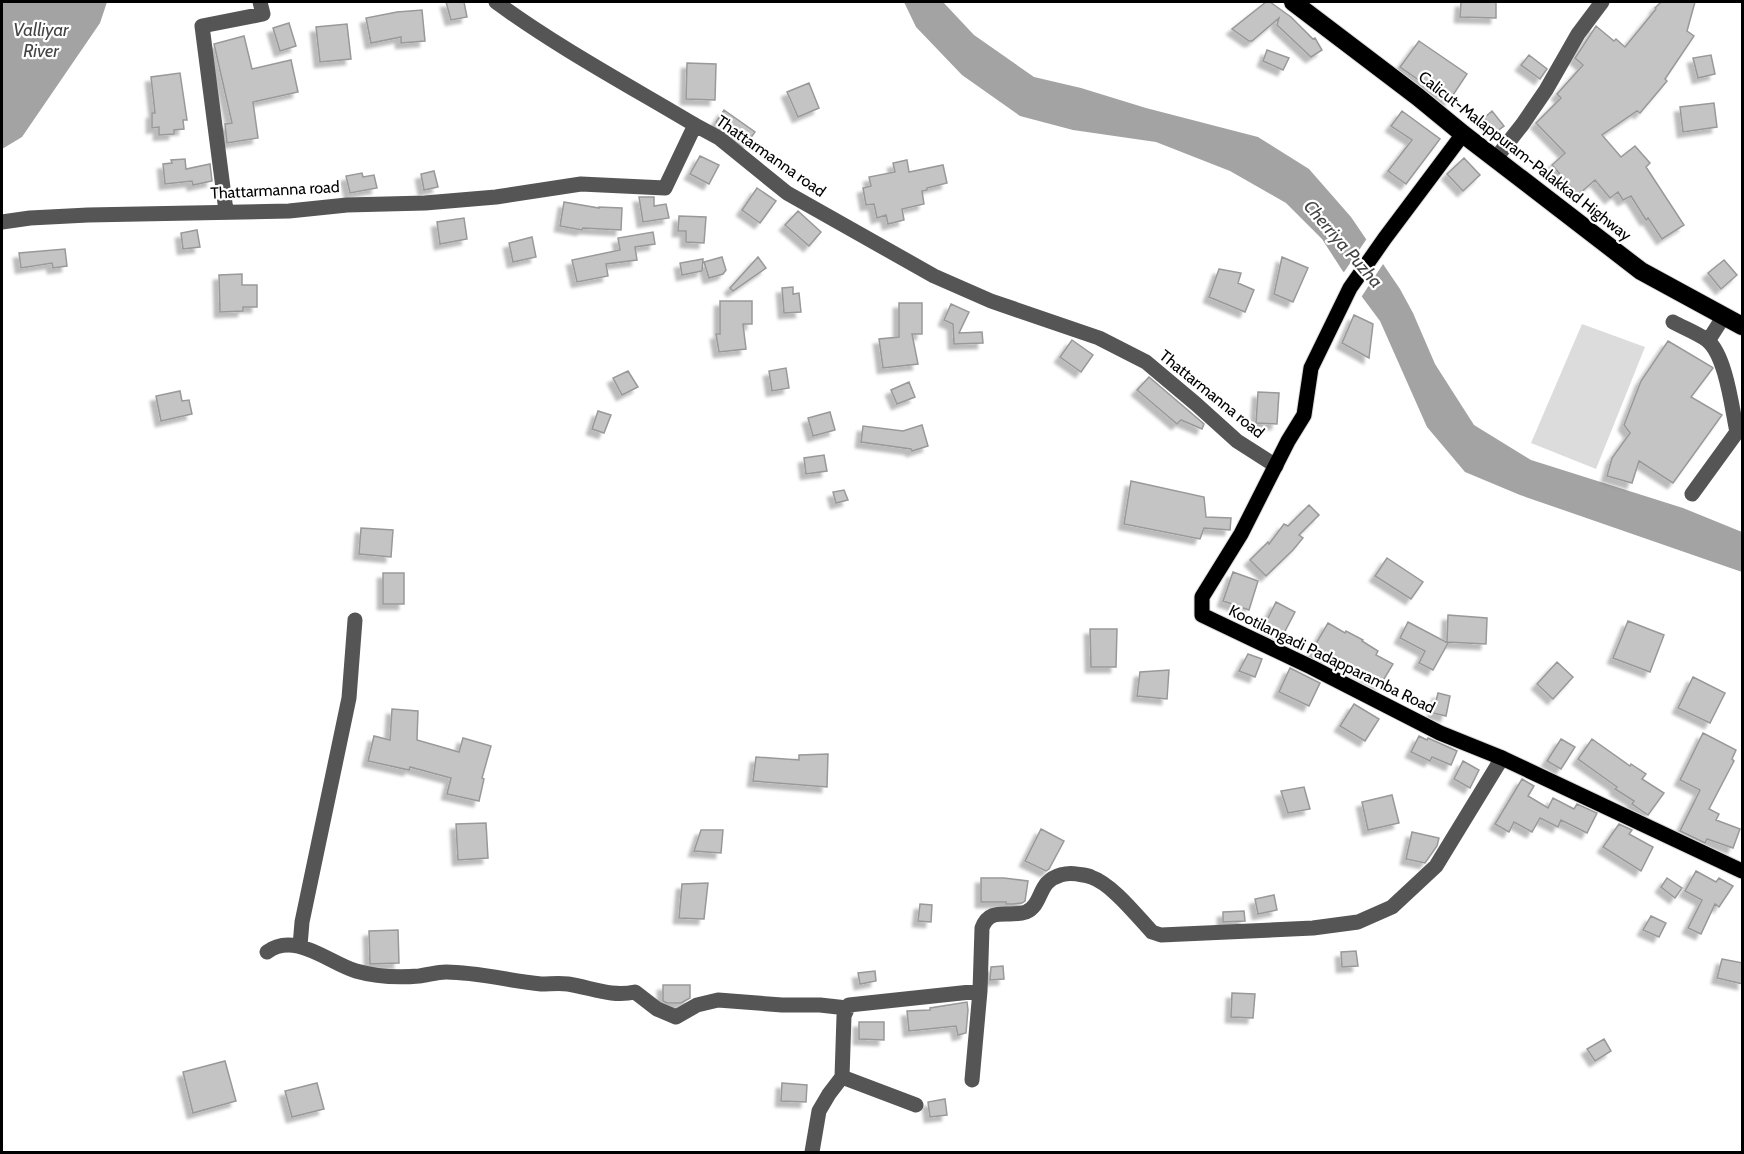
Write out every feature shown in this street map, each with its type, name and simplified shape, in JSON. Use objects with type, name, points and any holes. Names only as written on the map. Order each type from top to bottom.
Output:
[{"type":"highway","name":"Calicut-Malappuram-Palakkad Highway","points":[[1293,2],[1419,97],[1463,134],[1641,272],[1743,326]]},
{"type":"main road","name":"Kootilangadi Padapparamba Road","points":[[1463,134],[1350,288],[1311,368],[1304,415],[1241,534],[1202,597],[1202,615],[1311,667],[1440,733],[1502,758],[1743,871]]},
{"type":"street","points":[[226,211],[202,26],[263,14],[260,2]]},
{"type":"street","points":[[496,2],[587,63],[695,125]]},
{"type":"street","points":[[1496,159],[1546,90],[1578,34],[1602,2]]},
{"type":"street","name":"Thattarmanna road","points":[[2,222],[88,215],[289,211],[347,205],[425,203],[496,197],[581,184],[665,188],[695,125],[719,138],[787,193],[934,276],[991,301],[1099,338],[1146,363],[1237,441],[1276,466]]},
{"type":"street","points":[[1708,341],[1724,316]]},
{"type":"street","points":[[1673,322],[1708,341],[1718,356],[1727,379],[1737,432],[1692,494]]},
{"type":"street","points":[[300,946],[302,922],[350,698],[355,620]]},
{"type":"street","points":[[972,1080],[980,991],[982,928],[985,921],[992,915],[1020,914],[1029,910],[1035,905],[1047,883],[1069,872],[1092,877],[1115,892],[1152,932],[1161,935],[1313,928],[1358,922],[1392,907],[1436,867],[1502,758]]},
{"type":"street","points":[[267,951],[275,946],[300,946],[318,952],[345,968],[376,977],[416,976],[445,972],[542,984],[566,984],[620,995],[635,992],[657,1009],[676,1017],[697,1005],[718,1000],[848,1008]]},
{"type":"street","points":[[812,1152],[819,1111],[842,1077],[844,1016],[849,1005],[980,991]]},
{"type":"street","points":[[842,1077],[916,1105]]},
{"type":"shaded area","points":[[1582,324],[1645,347],[1596,469],[1531,443]]},
{"type":"water","name":"Valliyar River","points":[[2,2],[107,2],[100,23],[22,137],[2,149]]},
{"type":"water","name":"Cherriya Puzha","points":[[904,2],[943,2],[974,35],[1034,77],[1258,137],[1309,169],[1351,217],[1400,289],[1435,364],[1474,425],[1531,460],[1683,508],[1742,532],[1742,572],[1520,495],[1465,472],[1427,427],[1380,321],[1322,239],[1286,203],[1230,171],[1156,142],[1073,130],[1020,116],[962,75],[916,27]]},
{"type":"pier","points":[[1368,237],[1385,261],[1360,299],[1342,275]]},
{"type":"building","points":[[446,2],[464,2],[467,17],[451,20]]},
{"type":"building","points":[[1266,2],[1270,2],[1291,17],[1313,39],[1315,38],[1322,50],[1311,57],[1277,25],[1279,18],[1252,41],[1232,29]]},
{"type":"building","points":[[1461,2],[1496,2],[1496,18],[1460,17]]},
{"type":"building","points":[[1661,2],[1695,2],[1687,31],[1694,36],[1665,79],[1667,81],[1640,113],[1637,111],[1602,135],[1621,157],[1635,146],[1650,163],[1646,167],[1684,225],[1662,239],[1648,218],[1646,220],[1631,196],[1623,200],[1618,192],[1610,198],[1595,180],[1578,195],[1552,165],[1565,153],[1536,123],[1561,98],[1557,94],[1583,65],[1575,58],[1596,26],[1625,47]]},
{"type":"building","points":[[422,10],[425,41],[401,43],[401,37],[371,43],[366,18]]},
{"type":"building","points":[[289,23],[296,46],[280,51],[273,28]]},
{"type":"building","points":[[347,24],[351,59],[320,62],[316,27]]},
{"type":"building","points":[[244,36],[252,69],[291,60],[298,92],[253,102],[258,138],[227,143],[225,124],[232,123],[214,44]]},
{"type":"building","points":[[1419,41],[1467,74],[1449,101],[1400,67]]},
{"type":"building","points":[[1267,50],[1289,58],[1283,70],[1263,61]]},
{"type":"building","points":[[1529,55],[1547,69],[1540,79],[1521,65]]},
{"type":"building","points":[[1711,55],[1715,74],[1698,78],[1693,58]]},
{"type":"building","points":[[687,63],[716,64],[715,100],[686,99]]},
{"type":"building","points":[[180,73],[187,120],[183,120],[184,129],[174,130],[174,134],[159,135],[159,127],[152,128],[152,113],[155,113],[151,77]]},
{"type":"building","points":[[809,83],[819,108],[798,117],[787,92]]},
{"type":"building","points":[[1714,103],[1717,127],[1683,132],[1680,107]]},
{"type":"building","points":[[724,110],[755,132],[747,143],[716,122]]},
{"type":"building","points":[[1402,111],[1440,139],[1406,184],[1388,171],[1412,140],[1391,126]]},
{"type":"building","points":[[1492,111],[1504,126],[1496,132],[1484,118]]},
{"type":"building","points":[[700,156],[719,165],[709,184],[690,174]]},
{"type":"building","points":[[1464,158],[1480,175],[1463,191],[1447,174]]},
{"type":"building","points":[[185,159],[186,169],[210,164],[212,181],[193,185],[192,181],[165,184],[163,164],[172,163],[171,160]]},
{"type":"building","points":[[907,160],[909,172],[943,165],[947,183],[922,191],[924,204],[902,209],[904,220],[888,224],[886,215],[877,218],[874,204],[866,205],[863,188],[871,186],[869,177],[895,172],[893,163]]},
{"type":"building","points":[[434,171],[438,187],[424,190],[421,174]]},
{"type":"building","points":[[362,173],[363,177],[374,175],[377,188],[350,193],[346,176]]},
{"type":"building","points":[[757,188],[776,201],[760,223],[742,210]]},
{"type":"building","points":[[639,197],[654,197],[654,206],[666,204],[669,218],[643,222]]},
{"type":"building","points":[[564,202],[599,208],[622,208],[621,230],[583,228],[582,230],[560,226]]},
{"type":"building","points":[[798,211],[821,232],[809,246],[785,225]]},
{"type":"building","points":[[679,216],[706,217],[704,243],[686,242],[686,231],[678,231]]},
{"type":"building","points":[[464,218],[467,239],[440,244],[437,222]]},
{"type":"building","points":[[197,230],[200,247],[183,249],[181,233]]},
{"type":"building","points":[[653,232],[655,244],[635,247],[637,260],[606,264],[608,276],[577,282],[572,260],[620,250],[618,238]]},
{"type":"building","points":[[532,237],[536,257],[513,262],[509,243]]},
{"type":"building","points":[[65,249],[67,266],[53,268],[52,263],[21,268],[19,253]]},
{"type":"building","points":[[722,257],[726,270],[723,274],[709,278],[704,262]]},
{"type":"building","points":[[758,257],[766,268],[733,291],[730,288]]},
{"type":"building","points":[[1282,257],[1308,268],[1293,302],[1274,294]]},
{"type":"building","points":[[703,259],[702,271],[682,275],[680,263]]},
{"type":"building","points":[[1724,260],[1737,275],[1721,289],[1708,273]]},
{"type":"building","points":[[1219,269],[1241,273],[1238,283],[1254,290],[1245,312],[1209,297]]},
{"type":"building","points":[[242,274],[242,285],[257,285],[257,307],[243,307],[243,311],[220,312],[219,275]]},
{"type":"building","points":[[793,287],[793,294],[799,293],[801,312],[784,313],[782,288]]},
{"type":"building","points":[[720,301],[752,301],[752,324],[743,324],[746,349],[719,352],[716,334],[720,334]]},
{"type":"building","points":[[899,303],[922,303],[922,334],[912,334],[918,364],[883,368],[879,339],[899,337]]},
{"type":"building","points":[[951,304],[969,312],[959,333],[982,332],[983,343],[954,344],[953,324],[944,320]]},
{"type":"building","points":[[1354,315],[1373,324],[1369,358],[1342,343]]},
{"type":"building","points":[[1072,340],[1093,355],[1081,372],[1060,357]]},
{"type":"building","points":[[1668,341],[1713,368],[1691,397],[1722,415],[1673,483],[1639,461],[1632,483],[1607,476],[1612,458],[1630,433],[1624,425],[1641,381]]},
{"type":"building","points":[[786,368],[789,388],[772,391],[769,371]]},
{"type":"building","points":[[628,371],[638,387],[622,395],[613,378]]},
{"type":"building","points":[[1149,377],[1204,424],[1202,429],[1181,420],[1177,424],[1137,390]]},
{"type":"building","points":[[909,382],[915,397],[897,404],[891,390]]},
{"type":"building","points":[[180,391],[182,401],[189,400],[192,414],[161,421],[156,396]]},
{"type":"building","points":[[1258,392],[1279,393],[1277,424],[1256,423]]},
{"type":"building","points":[[598,411],[611,415],[604,433],[592,429]]},
{"type":"building","points":[[830,412],[835,430],[813,436],[808,418]]},
{"type":"building","points":[[922,425],[928,446],[912,451],[861,442],[863,426],[903,431]]},
{"type":"building","points":[[824,455],[827,471],[806,474],[804,458]]},
{"type":"building","points":[[1131,481],[1204,497],[1206,517],[1231,518],[1230,530],[1204,528],[1200,539],[1124,524]]},
{"type":"building","points":[[844,490],[848,500],[836,503],[833,492]]},
{"type":"building","points":[[1309,505],[1319,515],[1299,535],[1303,538],[1293,550],[1266,576],[1250,560],[1268,542],[1269,544],[1284,524],[1288,526]]},
{"type":"building","points":[[361,528],[393,530],[391,557],[359,554]]},
{"type":"building","points":[[1387,558],[1423,582],[1411,599],[1375,576]]},
{"type":"building","points":[[1233,572],[1258,581],[1249,610],[1223,601]]},
{"type":"building","points":[[383,573],[404,573],[404,604],[383,604]]},
{"type":"building","points":[[1276,602],[1295,612],[1283,635],[1266,626]]},
{"type":"building","points":[[1448,615],[1487,618],[1486,644],[1447,642]]},
{"type":"building","points":[[1628,621],[1664,635],[1650,672],[1613,658]]},
{"type":"building","points":[[1408,622],[1448,643],[1433,670],[1419,663],[1425,651],[1400,638]]},
{"type":"building","points":[[1328,623],[1363,640],[1378,651],[1376,655],[1393,664],[1381,684],[1330,655],[1327,661],[1311,652]]},
{"type":"building","points":[[1090,629],[1117,629],[1116,667],[1091,667]]},
{"type":"building","points":[[1248,654],[1262,659],[1255,677],[1239,671]]},
{"type":"building","points":[[1557,662],[1573,677],[1553,699],[1537,684]]},
{"type":"building","points":[[1290,668],[1320,683],[1309,706],[1279,692]]},
{"type":"building","points":[[1169,670],[1167,699],[1137,696],[1140,672]]},
{"type":"building","points":[[1693,677],[1725,693],[1710,723],[1678,708]]},
{"type":"building","points":[[1438,693],[1450,696],[1446,716],[1433,713]]},
{"type":"building","points":[[1354,704],[1379,719],[1365,741],[1340,726]]},
{"type":"building","points":[[392,709],[418,711],[417,740],[459,752],[463,738],[491,746],[482,778],[484,779],[479,801],[447,794],[451,778],[410,767],[409,770],[368,761],[374,736],[390,740]]},
{"type":"building","points":[[1703,733],[1736,750],[1732,759],[1734,761],[1709,809],[1719,814],[1716,820],[1740,829],[1733,848],[1707,839],[1705,843],[1680,831],[1700,790],[1680,780]]},
{"type":"building","points":[[1419,736],[1457,751],[1451,765],[1432,757],[1430,761],[1411,752]]},
{"type":"building","points":[[1561,739],[1575,747],[1561,769],[1547,761]]},
{"type":"building","points":[[1592,739],[1630,766],[1631,764],[1646,774],[1642,779],[1664,793],[1648,815],[1632,804],[1634,801],[1615,789],[1617,787],[1578,759]]},
{"type":"building","points":[[828,754],[827,787],[753,781],[756,757],[799,760],[799,755]]},
{"type":"building","points":[[1463,761],[1479,770],[1470,788],[1454,779]]},
{"type":"building","points":[[1522,779],[1534,786],[1528,796],[1548,808],[1553,798],[1574,809],[1577,804],[1597,813],[1587,833],[1561,820],[1558,827],[1540,818],[1532,832],[1514,822],[1509,832],[1495,824]]},
{"type":"building","points":[[1304,787],[1310,809],[1288,813],[1281,791]]},
{"type":"building","points":[[1392,795],[1399,823],[1368,830],[1362,802]]},
{"type":"building","points":[[486,823],[488,858],[458,860],[456,824]]},
{"type":"building","points":[[1619,824],[1632,830],[1629,834],[1653,847],[1641,871],[1603,847]]},
{"type":"building","points":[[1041,829],[1064,841],[1046,871],[1025,861]]},
{"type":"building","points":[[701,830],[723,830],[721,853],[694,851]]},
{"type":"building","points":[[1412,832],[1439,838],[1437,846],[1425,863],[1406,859]]},
{"type":"building","points":[[1696,871],[1716,882],[1719,878],[1733,886],[1719,907],[1715,904],[1701,934],[1688,928],[1702,900],[1685,891]]},
{"type":"building","points":[[981,878],[1028,881],[1025,901],[1013,904],[981,902]]},
{"type":"building","points":[[1667,878],[1682,888],[1675,898],[1661,887]]},
{"type":"building","points":[[708,883],[704,919],[679,918],[682,884]]},
{"type":"building","points":[[1274,895],[1277,910],[1258,914],[1255,899]]},
{"type":"building","points":[[920,904],[932,905],[931,922],[918,921]]},
{"type":"building","points":[[1244,911],[1245,921],[1223,922],[1223,912]]},
{"type":"building","points":[[1651,916],[1666,923],[1659,937],[1643,930]]},
{"type":"building","points":[[398,930],[399,963],[370,964],[369,931]]},
{"type":"building","points":[[1356,951],[1358,966],[1342,967],[1341,952]]},
{"type":"building","points":[[1722,959],[1743,963],[1743,984],[1717,978]]},
{"type":"building","points":[[1003,966],[1004,979],[990,980],[991,967]]},
{"type":"building","points":[[875,971],[876,981],[860,984],[858,973]]},
{"type":"building","points":[[663,985],[690,985],[690,998],[681,1003],[667,1003],[663,1001]]},
{"type":"building","points":[[1232,993],[1255,994],[1253,1018],[1231,1017]]},
{"type":"building","points":[[967,1002],[966,1033],[958,1035],[956,1026],[909,1031],[907,1011],[930,1010],[930,1008]]},
{"type":"building","points":[[859,1022],[884,1022],[884,1040],[859,1039]]},
{"type":"building","points":[[1604,1039],[1611,1051],[1595,1061],[1587,1049]]},
{"type":"building","points":[[225,1061],[236,1101],[193,1113],[183,1072]]},
{"type":"building","points":[[317,1083],[324,1109],[292,1117],[285,1091]]},
{"type":"building","points":[[782,1083],[807,1085],[806,1102],[781,1101]]},
{"type":"building","points":[[945,1099],[947,1115],[930,1117],[928,1102]]}]
